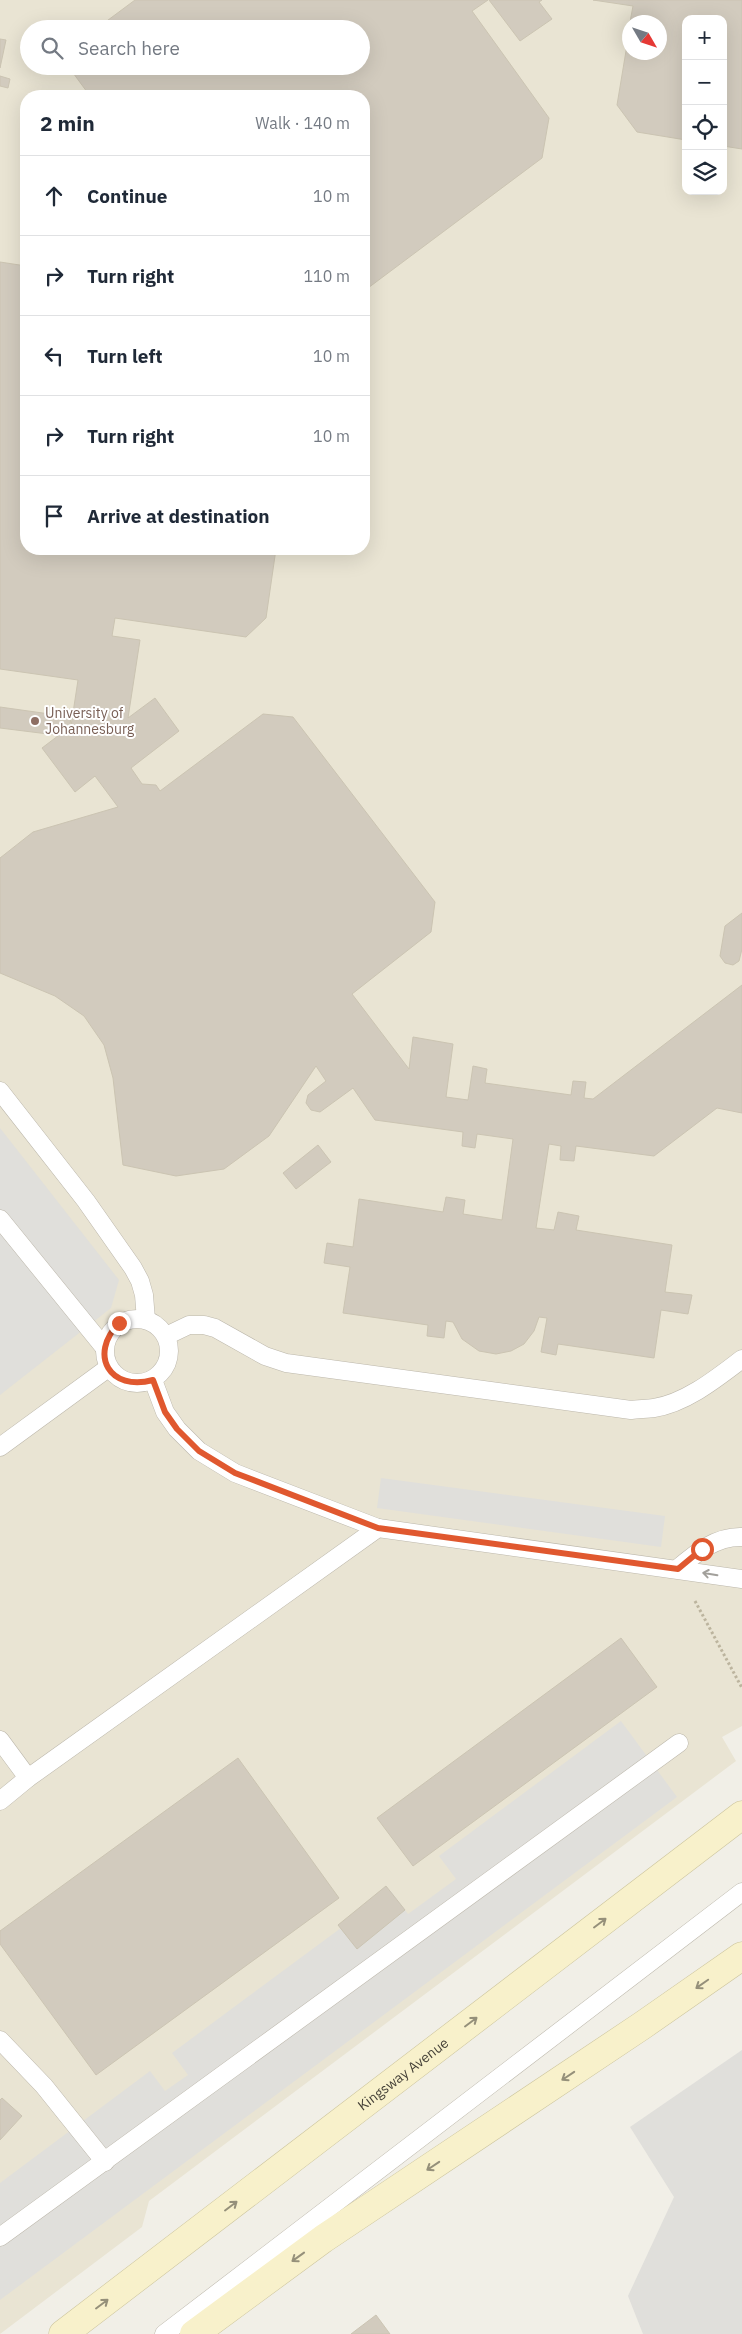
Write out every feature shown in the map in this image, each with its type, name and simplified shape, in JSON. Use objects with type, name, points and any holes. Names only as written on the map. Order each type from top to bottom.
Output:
[{"type":"main road","name":"Kingsway Avenue","points":[[63,2334],[742,1815]]},
{"type":"main road","points":[[194,2334],[323,2239],[643,2025],[742,1956]]},
{"type":"lane","points":[[0,1091],[86,1201],[133,1268],[140,1281],[144,1295],[146,1320]]},
{"type":"lane","points":[[0,1219],[104,1347]]},
{"type":"lane","points":[[132,1318],[146,1320],[158,1326],[166,1336],[169,1348],[168,1360],[162,1372],[153,1380],[140,1384],[127,1383],[116,1377],[108,1368],[104,1358],[104,1347],[109,1334],[119,1323],[132,1318]]},
{"type":"lane","points":[[166,1336],[189,1325],[204,1325],[215,1328],[265,1356],[286,1364],[631,1410],[671,1404],[692,1393],[742,1359]]},
{"type":"lane","points":[[0,1447],[108,1368]]},
{"type":"lane","points":[[153,1380],[165,1412],[177,1429],[199,1451],[235,1473],[378,1528],[742,1579]]},
{"type":"lane","points":[[0,1801],[28,1778],[378,1528]]},
{"type":"lane","points":[[678,1569],[702,1549],[717,1541],[742,1537]]},
{"type":"lane","points":[[0,1740],[28,1778]]},
{"type":"lane","points":[[0,2237],[679,1743]]},
{"type":"lane","points":[[164,2334],[742,1892]]},
{"type":"lane","points":[[0,2040],[44,2086],[105,2162]]},
{"type":"path","points":[[678,1569],[742,1688]]},
{"type":"shaded area","points":[[0,0],[742,0],[742,1726],[722,1737],[736,1761],[149,2201],[142,2227],[0,2334]]},
{"type":"shaded area","points":[[0,1128],[119,1280],[111,1308],[0,1395]]},
{"type":"shaded area","points":[[381,1478],[665,1516],[661,1547],[377,1508]]},
{"type":"shaded area","points":[[621,1721],[677,1797],[0,2300],[0,2183],[150,2071],[165,2091],[188,2075],[172,2053],[391,1891],[408,1914],[456,1879],[439,1856]]},
{"type":"shaded area","points":[[742,2050],[742,2334],[643,2334],[628,2296],[674,2197],[630,2127]]},
{"type":"building","points":[[135,0],[488,0],[472,11],[549,118],[542,158],[370,287],[370,90],[86,90],[75,75],[370,75],[370,20],[108,20]]},
{"type":"building","points":[[489,0],[542,0],[539,2],[552,19],[520,41]]},
{"type":"building","points":[[593,0],[742,0],[742,149],[727,147],[727,15],[682,15],[682,139],[637,132],[617,105],[624,60],[667,60],[667,15],[631,15],[633,6]]},
{"type":"building","points":[[0,39],[6,40],[0,68]]},
{"type":"building","points":[[0,76],[10,79],[8,88],[0,86]]},
{"type":"building","points":[[0,262],[20,265],[20,555],[275,555],[266,618],[246,637],[115,618],[112,636],[140,640],[128,718],[155,698],[179,731],[131,768],[142,784],[156,785],[160,791],[263,714],[293,717],[435,902],[431,932],[352,994],[409,1069],[413,1037],[453,1044],[446,1097],[468,1100],[473,1066],[487,1069],[485,1083],[571,1095],[573,1081],[586,1082],[584,1098],[593,1099],[742,985],[742,1113],[717,1108],[654,1156],[576,1146],[574,1161],[560,1160],[561,1146],[549,1144],[536,1228],[554,1230],[558,1212],[579,1216],[576,1230],[672,1245],[665,1292],[692,1295],[688,1314],[661,1310],[654,1358],[558,1344],[556,1355],[541,1352],[547,1318],[539,1317],[534,1331],[524,1344],[511,1351],[496,1354],[479,1351],[462,1339],[453,1322],[446,1321],[444,1338],[427,1336],[428,1325],[343,1313],[350,1267],[324,1263],[327,1243],[353,1247],[359,1199],[443,1212],[446,1197],[465,1200],[463,1214],[502,1220],[513,1139],[477,1134],[475,1148],[462,1146],[463,1132],[375,1120],[353,1088],[320,1112],[311,1110],[306,1103],[308,1095],[326,1081],[316,1066],[269,1136],[224,1169],[176,1176],[123,1165],[113,1078],[104,1045],[84,1016],[55,996],[0,973],[0,858],[33,832],[118,807],[95,776],[75,792],[42,748],[71,726],[78,680],[0,669]]},
{"type":"building","name":"University of Johannesburg","points":[[0,707],[71,717],[70,725],[56,735],[0,728]]},
{"type":"building","points":[[742,913],[742,949],[739,961],[733,965],[725,963],[720,956],[725,926]]},
{"type":"building","points":[[318,1145],[331,1162],[296,1189],[283,1173]]},
{"type":"building","points":[[621,1638],[657,1687],[413,1866],[377,1818]]},
{"type":"building","points":[[238,1758],[339,1898],[96,2075],[0,1944],[0,1931]]},
{"type":"building","points":[[386,1886],[405,1910],[357,1949],[338,1925]]},
{"type":"building","points":[[2,2098],[22,2116],[0,2140],[0,2100]]},
{"type":"building","points":[[376,2315],[390,2334],[351,2334]]},
{"type":"place","name":"University of Johannesburg","points":[[35,721]]},
{"type":"route","points":[[119,1323],[109,1334],[104,1347],[104,1358],[108,1368],[116,1377],[127,1383],[140,1384],[153,1380],[165,1412],[177,1429],[199,1451],[235,1473],[378,1528],[678,1569],[702,1549]]}]
